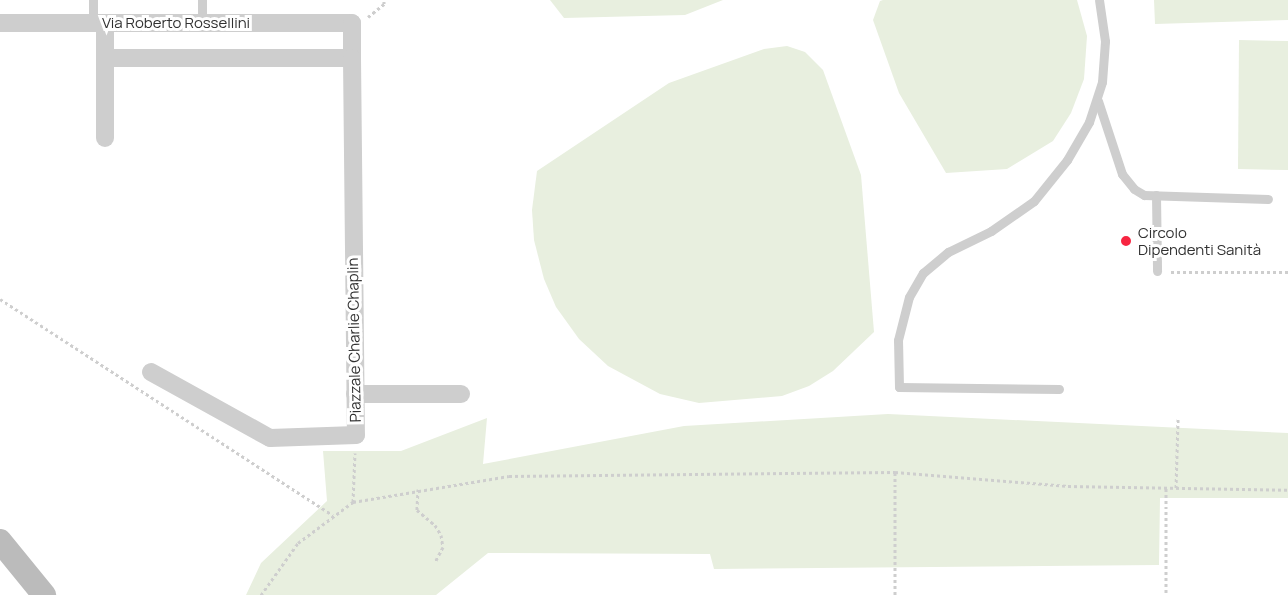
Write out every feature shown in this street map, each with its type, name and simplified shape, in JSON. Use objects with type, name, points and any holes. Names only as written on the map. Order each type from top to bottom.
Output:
[{"type":"street","name":"Via Roberto Rossellini","points":[[0,23],[352,23]]},
{"type":"street","points":[[99,23],[105,58],[105,138]]},
{"type":"street","name":"Piazzale Charlie Chaplin","points":[[151,372],[270,438],[356,435],[352,23]]},
{"type":"street","points":[[105,58],[352,58]]},
{"type":"street","points":[[355,394],[461,394]]},
{"type":"street","points":[[0,541],[44,595]]},
{"type":"lane","points":[[93,0],[99,23]]},
{"type":"lane","points":[[202,0],[202,23]]},
{"type":"lane","points":[[1059,389],[899,387],[898,340],[909,297],[923,273],[948,252],[991,231],[1034,201],[1067,160],[1098,101],[1105,52],[1099,0]]},
{"type":"lane","points":[[1098,101],[1122,174],[1134,189],[1144,195],[1268,199]]},
{"type":"lane","points":[[1156,195],[1157,272]]},
{"type":"path","points":[[352,23],[373,15],[384,4],[384,0]]},
{"type":"path","points":[[1157,272],[1288,272]]},
{"type":"path","points":[[0,298],[333,514]]},
{"type":"path","points":[[1176,488],[1178,419]]},
{"type":"path","points":[[353,502],[356,435]]},
{"type":"path","points":[[261,595],[297,543],[333,514],[353,502],[418,489],[508,476],[895,471],[1068,486],[1288,490]]},
{"type":"path","points":[[895,471],[895,595]]},
{"type":"path","points":[[1166,488],[1166,595]]},
{"type":"path","points":[[418,489],[417,510],[435,525],[441,535],[443,546],[435,562]]},
{"type":"green space","points":[[550,0],[723,0],[685,15],[564,18]]},
{"type":"green space","points":[[1077,0],[1087,36],[1084,79],[1071,113],[1053,141],[1007,169],[946,173],[899,93],[873,20],[880,1]]},
{"type":"green space","points":[[1154,0],[1288,0],[1288,20],[1155,24]]},
{"type":"green space","points":[[1239,40],[1288,41],[1288,170],[1238,169]]},
{"type":"green space","points":[[787,46],[805,52],[823,70],[861,175],[874,332],[833,371],[809,386],[782,396],[699,403],[660,394],[608,366],[579,339],[556,307],[544,279],[534,240],[532,210],[537,171],[669,83],[764,49]]},
{"type":"green space","points":[[888,414],[1288,433],[1288,498],[1160,498],[1159,565],[714,569],[710,554],[488,553],[436,595],[246,595],[261,563],[327,501],[323,451],[401,451],[487,418],[483,464],[684,426]]},
{"type":"place","name":"Circolo Dipendenti Sanità","points":[[1126,241]]}]
